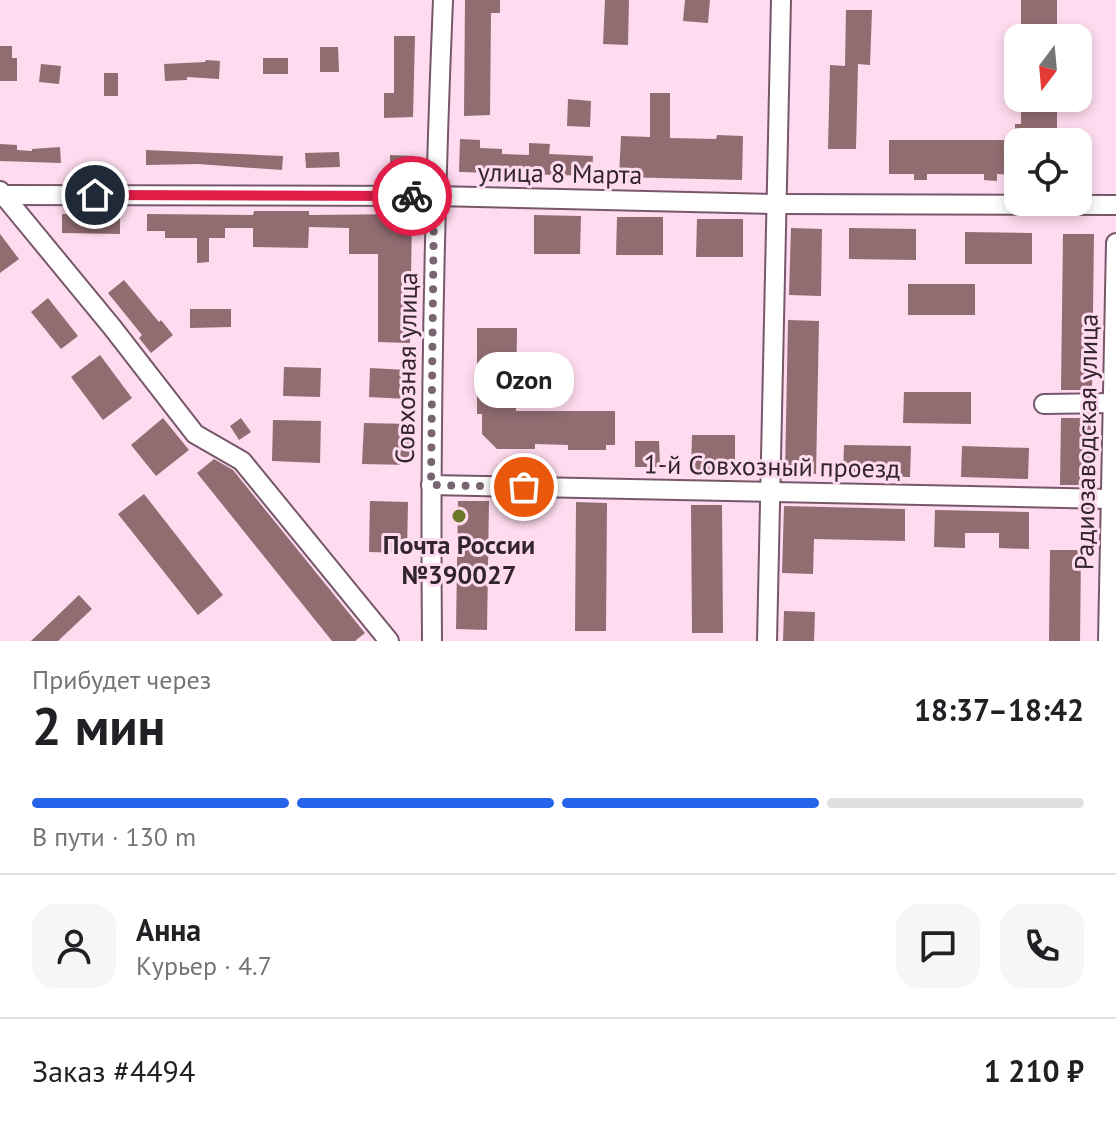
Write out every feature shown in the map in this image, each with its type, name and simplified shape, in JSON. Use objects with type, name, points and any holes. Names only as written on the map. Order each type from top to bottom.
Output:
[{"type":"street","name":"Совхозная улица","points":[[432,641],[434,196],[443,0]]},
{"type":"street","points":[[767,641],[781,0]]},
{"type":"street","name":"улица 8 Марта","points":[[2,193],[434,196],[775,204],[1116,205]]},
{"type":"street","points":[[2,193],[195,434],[242,461],[389,641]]},
{"type":"street","name":"Радиозаводская улица","points":[[1108,641],[1116,243]]},
{"type":"street","points":[[1044,404],[1113,403]]},
{"type":"street","name":"1-й Совхозный проезд","points":[[431,485],[1112,499]]},
{"type":"building","points":[[465,0],[500,0],[500,13],[491,13],[490,115],[464,116]]},
{"type":"building","points":[[605,0],[629,0],[628,45],[603,44]]},
{"type":"building","points":[[685,0],[710,0],[708,23],[683,21]]},
{"type":"building","points":[[1021,0],[1057,0],[1057,24],[1021,24]]},
{"type":"building","points":[[846,10],[872,10],[870,65],[858,64],[856,149],[828,149],[830,65],[845,66]]},
{"type":"building","points":[[394,36],[415,36],[413,117],[384,118],[384,93],[394,93]]},
{"type":"building","points":[[0,46],[12,46],[12,58],[17,58],[17,81],[0,81]]},
{"type":"building","points":[[320,47],[338,47],[339,72],[320,72]]},
{"type":"building","points":[[263,58],[288,58],[288,74],[263,74]]},
{"type":"building","points":[[220,61],[219,79],[187,77],[187,80],[165,81],[164,64]]},
{"type":"building","points":[[41,64],[61,66],[59,84],[39,82]]},
{"type":"building","points":[[104,73],[118,73],[118,96],[104,96]]},
{"type":"building","points":[[650,93],[670,93],[670,138],[743,136],[742,180],[619,177],[621,136],[650,137]]},
{"type":"building","points":[[568,99],[591,101],[590,127],[567,126]]},
{"type":"building","points":[[1021,112],[1057,112],[1057,128],[1015,128],[1015,124],[1021,124]]},
{"type":"building","points":[[460,139],[480,140],[480,148],[502,149],[502,154],[529,155],[529,143],[550,144],[549,154],[593,156],[592,176],[459,172]]},
{"type":"building","points":[[889,140],[1004,140],[1004,174],[997,174],[997,181],[984,180],[984,174],[927,174],[927,180],[914,180],[914,174],[889,174]]},
{"type":"building","points":[[0,144],[17,145],[17,150],[32,151],[60,147],[61,163],[0,161]]},
{"type":"building","points":[[146,150],[283,156],[282,170],[198,164],[146,165]]},
{"type":"building","points":[[339,152],[340,167],[306,168],[305,153]]},
{"type":"building","points":[[390,155],[414,156],[414,168],[390,168]]},
{"type":"building","points":[[254,211],[309,211],[309,215],[412,214],[410,343],[378,342],[378,254],[349,254],[349,228],[309,227],[308,248],[253,247],[253,228],[225,228],[225,238],[209,238],[209,262],[197,263],[197,238],[165,238],[165,231],[147,231],[147,214],[253,215]]},
{"type":"building","points":[[62,214],[120,214],[120,234],[62,233]]},
{"type":"building","points":[[534,215],[581,216],[580,254],[534,254]]},
{"type":"building","points":[[617,217],[663,217],[663,255],[616,255]]},
{"type":"building","points":[[697,219],[743,219],[743,257],[696,257]]},
{"type":"building","points":[[791,228],[822,229],[821,296],[789,295]]},
{"type":"building","points":[[849,228],[916,229],[916,260],[849,259]]},
{"type":"building","points":[[965,232],[1032,233],[1032,264],[965,264]]},
{"type":"building","points":[[0,234],[19,259],[0,273]]},
{"type":"building","points":[[1063,234],[1094,234],[1092,390],[1061,390]]},
{"type":"building","points":[[124,280],[173,335],[151,353],[139,338],[142,335],[108,293]]},
{"type":"building","points":[[908,284],[975,284],[975,315],[908,315]]},
{"type":"building","points":[[48,298],[78,336],[61,349],[31,312]]},
{"type":"building","points":[[190,309],[231,309],[231,327],[190,328]]},
{"type":"building","points":[[788,320],[819,321],[816,474],[785,473]]},
{"type":"building","points":[[477,328],[517,328],[516,411],[615,411],[615,445],[606,445],[606,450],[568,450],[568,445],[535,444],[535,449],[497,449],[482,434],[482,414],[477,414]]},
{"type":"building","points":[[100,355],[132,398],[103,420],[71,377]]},
{"type":"building","points":[[284,367],[321,368],[320,397],[283,396]]},
{"type":"building","points":[[370,368],[407,370],[406,399],[369,397]]},
{"type":"building","points":[[904,392],[971,392],[971,424],[903,423]]},
{"type":"building","points":[[163,418],[189,450],[156,476],[131,445]]},
{"type":"building","points":[[241,418],[251,432],[239,440],[230,426]]},
{"type":"building","points":[[1061,418],[1092,418],[1091,485],[1060,485]]},
{"type":"building","points":[[273,420],[321,421],[320,463],[272,461]]},
{"type":"building","points":[[364,423],[412,424],[410,465],[362,464]]},
{"type":"building","points":[[692,435],[735,435],[735,471],[691,471]]},
{"type":"building","points":[[635,441],[659,441],[660,467],[635,467]]},
{"type":"building","points":[[844,445],[911,446],[910,477],[843,476]]},
{"type":"building","points":[[962,446],[1029,448],[1028,479],[961,477]]},
{"type":"building","points":[[214,459],[233,470],[365,633],[355,641],[332,641],[197,473]]},
{"type":"building","points":[[144,494],[223,595],[198,615],[118,514]]},
{"type":"building","points":[[370,501],[408,502],[407,553],[369,552]]},
{"type":"building","points":[[458,501],[489,501],[487,630],[456,629]]},
{"type":"building","points":[[576,502],[607,503],[606,631],[575,631]]},
{"type":"building","points":[[691,505],[722,505],[723,633],[692,633]]},
{"type":"building","points":[[784,506],[905,509],[905,541],[814,539],[813,574],[782,573]]},
{"type":"building","points":[[935,510],[1029,512],[1029,549],[999,548],[999,533],[965,533],[965,548],[934,547]]},
{"type":"building","points":[[1050,550],[1081,550],[1080,641],[1049,641]]},
{"type":"building","points":[[79,595],[92,609],[58,641],[31,641]]},
{"type":"building","points":[[784,611],[815,612],[814,641],[783,641]]},
{"type":"way so far","points":[[412,196],[434,196],[431,485],[524,487]]},
{"type":"place","name":"Ozon","points":[[524,487]]},
{"type":"place","name":"Почта России №390027","points":[[459,516]]},
{"type":"route","points":[[95,195],[412,196]]}]
